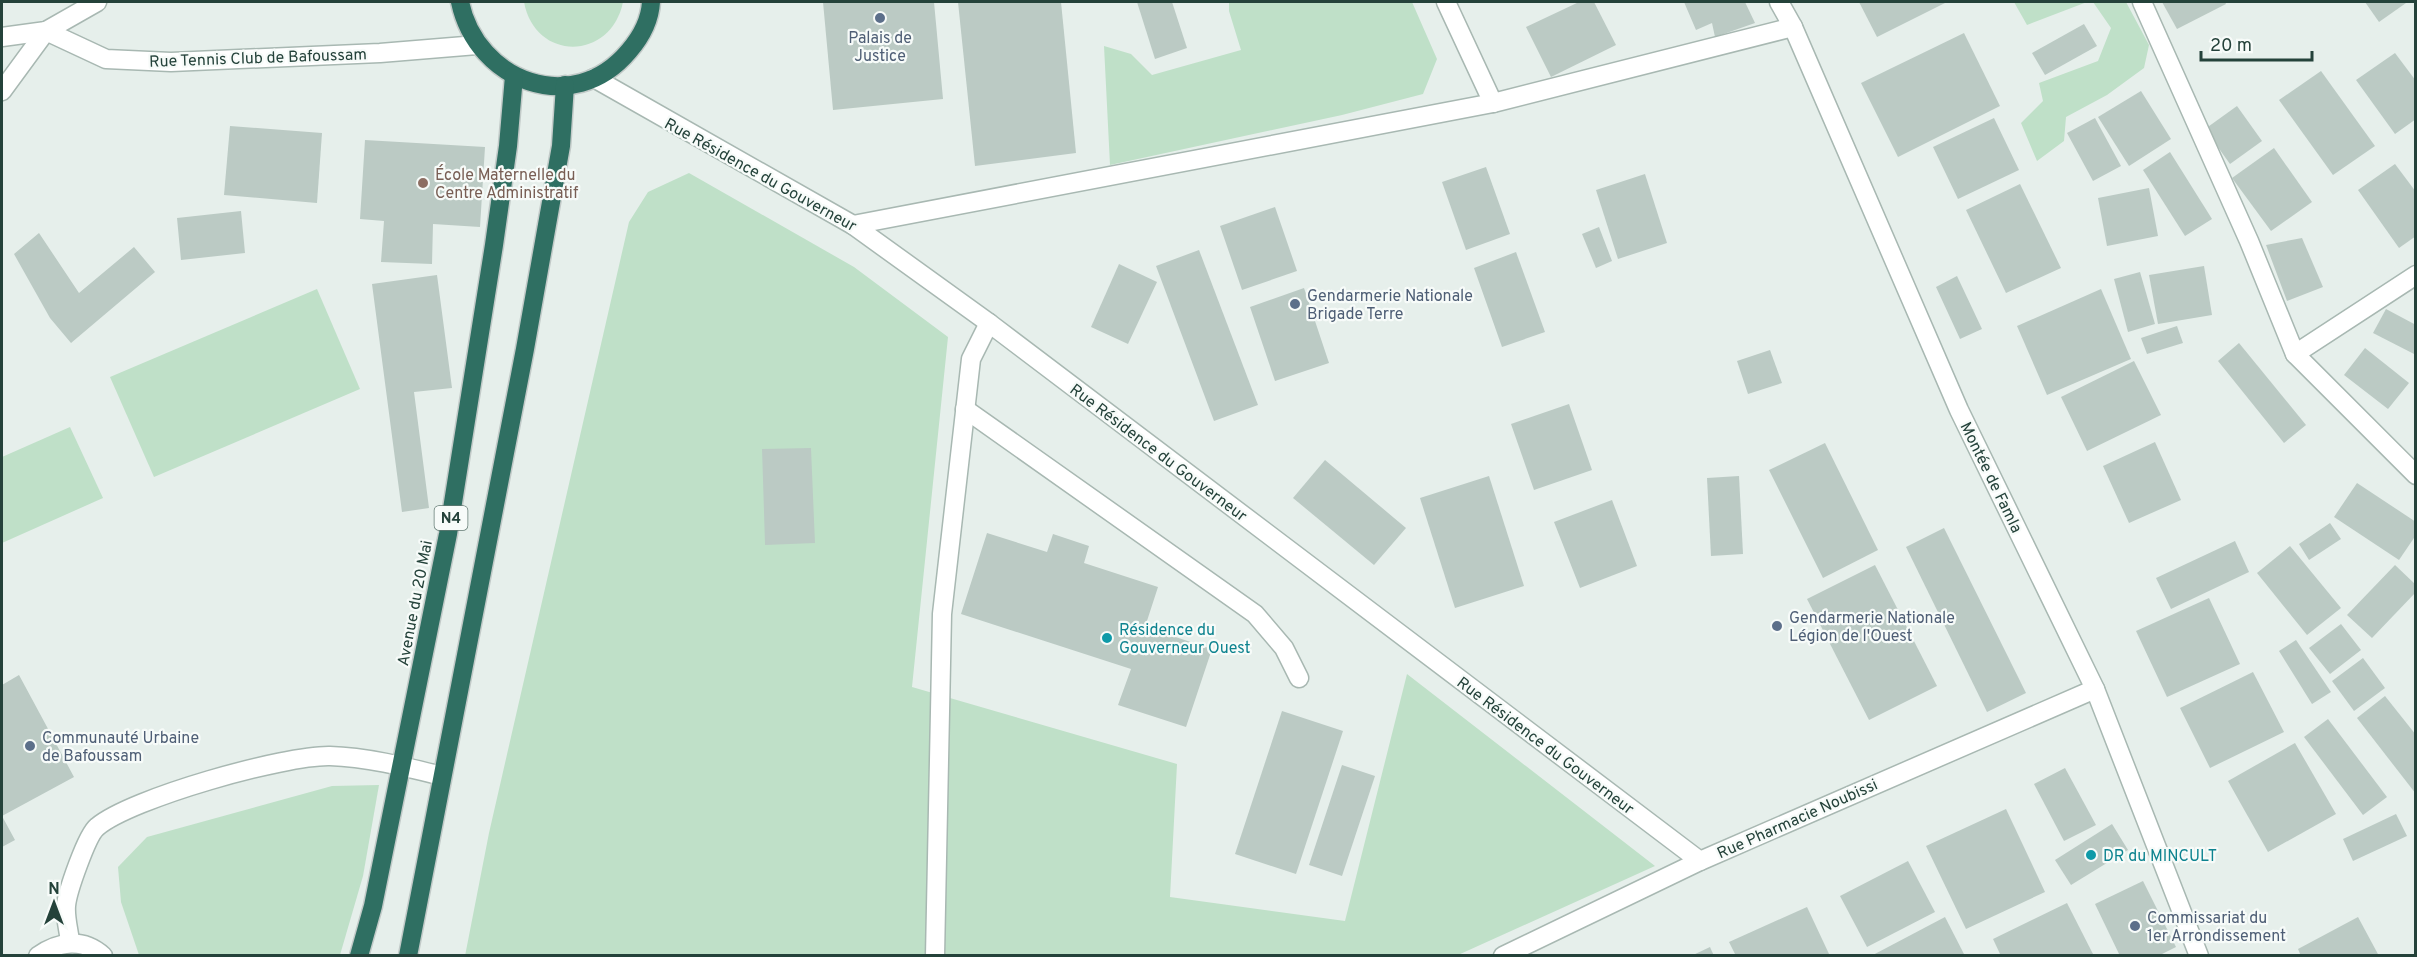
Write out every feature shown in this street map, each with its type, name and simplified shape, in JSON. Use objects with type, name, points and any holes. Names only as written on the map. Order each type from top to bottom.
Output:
[{"type":"highway","points":[[460,2],[466,24],[477,45],[494,63],[514,76],[548,85],[565,85],[594,78],[620,62],[640,39],[651,2]]},
{"type":"highway","name":"Avenue du 20 Mai","points":[[359,956],[373,906],[448,534],[494,246],[508,146],[514,76]]},
{"type":"highway","name":"N4","points":[[408,956],[530,326],[561,146],[565,85]]},
{"type":"street","points":[[2,37],[46,31],[97,2]]},
{"type":"street","points":[[1446,2],[1493,103]]},
{"type":"street","name":"Montée de Famla","points":[[1779,2],[1793,27],[1959,410],[2094,689],[2199,956]]},
{"type":"street","points":[[2142,2],[2248,241],[2295,354],[2415,475]]},
{"type":"street","points":[[853,225],[1493,103],[1793,27]]},
{"type":"street","points":[[2,91],[46,31]]},
{"type":"street","name":"Rue Tennis Club de Bafoussam","points":[[46,31],[106,59],[171,62],[380,53],[477,45]]},
{"type":"street","name":"Rue Résidence du Gouverneur","points":[[594,78],[853,225],[989,323],[1700,861]]},
{"type":"street","points":[[2295,354],[2415,275]]},
{"type":"street","points":[[935,956],[942,614],[971,359],[989,323]]},
{"type":"street","points":[[965,409],[1255,614],[1284,648],[1299,678]]},
{"type":"street","name":"Rue Pharmacie Noubissi","points":[[1503,956],[1700,861],[2094,689]]},
{"type":"street","points":[[70,942],[66,906],[78,865],[96,827],[143,802],[250,769],[317,757],[330,756],[402,766],[442,776]]},
{"type":"street","points":[[38,956],[51,947],[70,942],[94,948],[103,956]]},
{"type":"green space","points":[[524,2],[623,2],[616,21],[604,35],[589,44],[573,47],[557,44],[542,36],[531,22]]},
{"type":"green space","points":[[1229,2],[1412,2],[1437,59],[1423,94],[1342,115],[1110,165],[1104,46],[1131,54],[1152,75],[1241,50],[1229,11]]},
{"type":"green space","points":[[2014,2],[2087,2],[2027,25]]},
{"type":"green space","points":[[2093,2],[2126,2],[2149,45],[2144,68],[2107,95],[2066,117],[2064,141],[2037,161],[2021,123],[2043,101],[2039,83],[2098,61],[2111,28]]},
{"type":"green space","points":[[689,173],[854,267],[948,337],[912,687],[1177,764],[1170,897],[1345,921],[1407,674],[1655,866],[1458,955],[465,956],[489,833],[629,222],[648,192]]},
{"type":"green space","points":[[317,289],[360,389],[154,477],[110,377]]},
{"type":"green space","points":[[70,427],[103,498],[2,543],[2,457]]},
{"type":"green space","points":[[379,785],[363,876],[340,955],[139,955],[121,902],[118,867],[147,837],[332,786]]},
{"type":"building","points":[[823,2],[934,2],[943,99],[833,110]]},
{"type":"building","points":[[958,2],[1061,2],[1076,153],[975,166]]},
{"type":"building","points":[[1137,2],[1172,2],[1187,48],[1155,59]]},
{"type":"building","points":[[1579,2],[1594,2],[1616,45],[1551,77],[1526,27]]},
{"type":"building","points":[[1684,2],[1745,2],[1755,23],[1715,37],[1712,23],[1696,30]]},
{"type":"building","points":[[1859,2],[1947,2],[1877,37]]},
{"type":"building","points":[[2162,2],[2225,2],[2226,4],[2177,29]]},
{"type":"building","points":[[2365,2],[2405,2],[2406,3],[2379,22]]},
{"type":"building","points":[[2084,24],[2097,46],[2045,75],[2032,53]]},
{"type":"building","points":[[1964,33],[2000,106],[1898,157],[1861,83]]},
{"type":"building","points":[[2395,53],[2416,81],[2416,119],[2395,134],[2356,80]]},
{"type":"building","points":[[2321,71],[2375,146],[2333,175],[2279,100]]},
{"type":"building","points":[[2141,91],[2171,139],[2129,166],[2098,117]]},
{"type":"building","points":[[2237,106],[2262,141],[2230,164],[2205,129]]},
{"type":"building","points":[[1994,118],[2019,170],[1958,199],[1933,147]]},
{"type":"building","points":[[2095,118],[2121,166],[2093,181],[2067,133]]},
{"type":"building","points":[[230,126],[322,133],[317,203],[224,195]]},
{"type":"building","name":"École Maternelle du Centre Administratif","points":[[365,140],[485,147],[480,227],[433,224],[432,264],[381,262],[384,221],[360,219]]},
{"type":"building","points":[[2274,148],[2312,202],[2271,231],[2232,178]]},
{"type":"building","points":[[2170,152],[2212,219],[2185,236],[2143,170]]},
{"type":"building","points":[[2395,164],[2416,192],[2416,236],[2399,248],[2358,190]]},
{"type":"building","points":[[1486,167],[1510,234],[1466,250],[1442,182]]},
{"type":"building","points":[[1645,174],[1667,243],[1618,259],[1596,190]]},
{"type":"building","points":[[2020,184],[2061,268],[2006,293],[1966,210]]},
{"type":"building","points":[[2149,188],[2158,236],[2107,246],[2098,198]]},
{"type":"building","points":[[1275,207],[1297,271],[1242,290],[1220,226]]},
{"type":"building","points":[[241,211],[245,253],[181,260],[177,218]]},
{"type":"building","points":[[1599,227],[1612,261],[1596,268],[1582,234]]},
{"type":"building","points":[[39,233],[79,293],[134,247],[155,272],[71,343],[50,318],[14,254]]},
{"type":"building","points":[[2302,238],[2323,287],[2287,301],[2266,245]]},
{"type":"building","points":[[1199,250],[1258,405],[1214,421],[1156,266]]},
{"type":"building","points":[[1516,252],[1545,332],[1502,347],[1474,268]]},
{"type":"building","points":[[1119,264],[1157,282],[1128,344],[1091,327]]},
{"type":"building","points":[[2204,266],[2212,315],[2158,324],[2149,275]]},
{"type":"building","points":[[2140,272],[2155,324],[2128,332],[2114,279]]},
{"type":"building","points":[[437,275],[452,388],[414,392],[429,508],[402,512],[372,284]]},
{"type":"building","points":[[1957,276],[1982,329],[1960,339],[1936,287]]},
{"type":"building","points":[[1304,288],[1329,363],[1275,381],[1250,307]]},
{"type":"building","points":[[2101,289],[2131,359],[2047,395],[2017,326]]},
{"type":"building","points":[[2386,309],[2416,325],[2416,355],[2373,333]]},
{"type":"building","points":[[2177,326],[2183,343],[2147,354],[2141,338]]},
{"type":"building","points":[[2239,343],[2306,425],[2284,443],[2218,361]]},
{"type":"building","points":[[2365,348],[2409,383],[2388,409],[2344,375]]},
{"type":"building","points":[[1770,350],[1782,383],[1748,394],[1737,361]]},
{"type":"building","points":[[2134,361],[2161,415],[2087,451],[2061,397]]},
{"type":"building","points":[[1569,404],[1592,470],[1534,490],[1511,424]]},
{"type":"building","points":[[2155,442],[2181,500],[2129,523],[2103,466]]},
{"type":"building","points":[[1825,443],[1878,550],[1823,578],[1769,470]]},
{"type":"building","points":[[811,448],[815,543],[765,545],[762,449]]},
{"type":"building","points":[[1325,460],[1406,528],[1374,565],[1293,498]]},
{"type":"building","points":[[1489,476],[1524,586],[1455,608],[1420,498]]},
{"type":"building","points":[[1739,476],[1743,554],[1711,556],[1707,478]]},
{"type":"building","points":[[2357,483],[2416,522],[2416,535],[2399,560],[2334,517]]},
{"type":"building","points":[[1612,500],[1637,566],[1580,588],[1554,522]]},
{"type":"building","points":[[2330,523],[2341,539],[2309,560],[2299,544]]},
{"type":"building","points":[[1944,528],[2026,693],[1987,712],[1906,547]]},
{"type":"building","name":"Résidence du Gouverneur Ouest","points":[[987,533],[1047,552],[1053,534],[1089,546],[1084,563],[1158,587],[1145,627],[1212,649],[1186,727],[1118,705],[1131,669],[961,614]]},
{"type":"building","points":[[2235,541],[2249,572],[2171,609],[2156,578]]},
{"type":"building","points":[[2290,546],[2341,608],[2307,635],[2257,573]]},
{"type":"building","points":[[1875,565],[1937,686],[1869,720],[1807,599]]},
{"type":"building","points":[[2395,565],[2416,585],[2416,592],[2372,638],[2347,615]]},
{"type":"building","points":[[2209,598],[2240,664],[2167,697],[2136,631]]},
{"type":"building","points":[[2341,624],[2361,650],[2330,674],[2309,648]]},
{"type":"building","points":[[2296,640],[2331,692],[2312,704],[2279,651]]},
{"type":"building","points":[[2363,658],[2385,688],[2354,711],[2332,681]]},
{"type":"building","points":[[2253,672],[2284,732],[2210,768],[2180,708]]},
{"type":"building","name":"Communauté Urbaine de Bafoussam","points":[[19,675],[74,777],[2,816],[2,685]]},
{"type":"building","points":[[2385,696],[2416,735],[2416,794],[2357,718]]},
{"type":"building","points":[[1282,711],[1343,731],[1296,874],[1235,854]]},
{"type":"building","points":[[2328,719],[2387,797],[2363,815],[2304,737]]},
{"type":"building","points":[[2295,743],[2336,814],[2268,852],[2228,781]]},
{"type":"building","points":[[1342,765],[1375,776],[1342,876],[1309,865]]},
{"type":"building","points":[[2065,768],[2096,825],[2064,841],[2034,784]]},
{"type":"building","points":[[2006,809],[2045,892],[1966,929],[1926,846]]},
{"type":"building","points":[[2396,814],[2407,836],[2353,861],[2343,839]]},
{"type":"building","points":[[2,816],[15,840],[2,847]]},
{"type":"building","name":"DR du MINCULT","points":[[2112,824],[2128,850],[2071,885],[2055,860]]},
{"type":"building","points":[[1908,861],[1935,912],[1867,947],[1840,896]]},
{"type":"building","name":"Commissariat du 1er Arrondissement","points":[[2143,881],[2176,947],[2158,956],[2120,956],[2095,904]]},
{"type":"building","points":[[2067,903],[2094,956],[2001,956],[1993,939]]},
{"type":"building","points":[[1807,907],[1830,956],[1736,956],[1729,942]]},
{"type":"building","points":[[1945,917],[1965,956],[1871,956]]},
{"type":"building","points":[[2358,917],[2379,956],[2301,956],[2298,949]]},
{"type":"building","points":[[1710,947],[1714,956],[1691,956]]},
{"type":"place","name":"Palais de Justice","points":[[880,18]]},
{"type":"place","name":"École Maternelle du Centre Administratif","points":[[423,183]]},
{"type":"place","name":"Gendarmerie Nationale Brigade Terre","points":[[1295,304]]},
{"type":"place","name":"Gendarmerie Nationale Légion de l'Ouest","points":[[1777,626]]},
{"type":"place","name":"Résidence du Gouverneur Ouest","points":[[1107,638]]},
{"type":"place","name":"Communauté Urbaine de Bafoussam","points":[[30,746]]},
{"type":"place","name":"DR du MINCULT","points":[[2091,855]]},
{"type":"place","name":"Commissariat du 1er Arrondissement","points":[[2135,926]]}]
